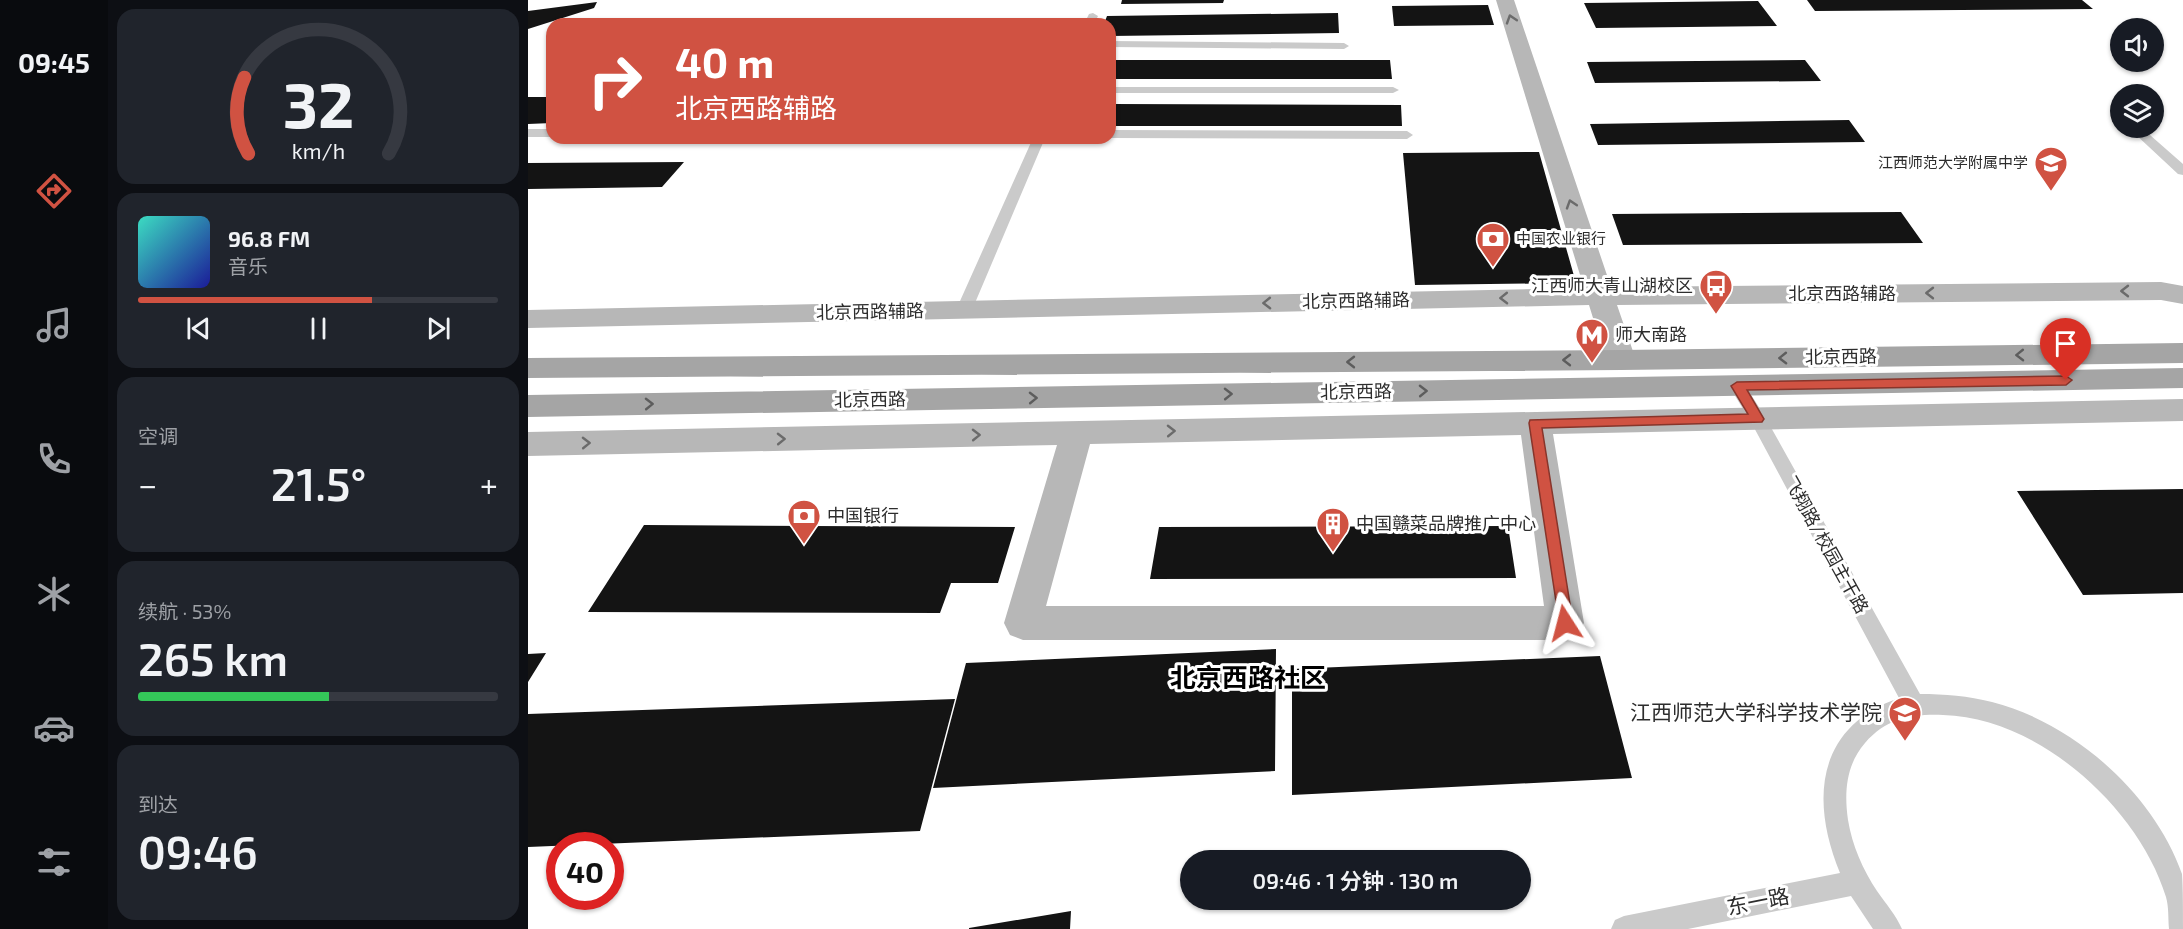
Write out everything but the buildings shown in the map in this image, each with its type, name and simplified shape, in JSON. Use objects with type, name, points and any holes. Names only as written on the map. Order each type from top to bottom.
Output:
[{"type":"main road","points":[[1505,0],[1621,360]]},
{"type":"main road","name":"北京西路辅路","points":[[528,319],[1600,296],[2161,291],[2183,295]]},
{"type":"main road","name":"北京西路","points":[[528,368],[1621,360],[2183,353]]},
{"type":"main road","name":"北京西路","points":[[528,406],[2183,378]]},
{"type":"main road","points":[[528,444],[2183,410]]},
{"type":"main road","points":[[1077,433],[1023,623],[1565,623],[1535,423]]},
{"type":"lane","points":[[1116,44],[1344,46]]},
{"type":"lane","points":[[1116,90],[1393,90]]},
{"type":"lane","points":[[528,133],[546,133]]},
{"type":"lane","points":[[1116,134],[1407,135]]},
{"type":"lane","points":[[2147,138],[2183,171]]},
{"type":"lane","points":[[964,310],[1036,144]]},
{"type":"lane","name":"飞翔路/校园主干路","points":[[1737,386],[1758,419],[1914,704]]},
{"type":"lane","points":[[1889,929],[1856,882],[1836,828],[1834,781],[1848,744],[1876,718],[1914,704],[1962,705],[2016,721],[2069,751],[2118,793],[2157,845],[2180,901],[2182,929]]},
{"type":"lane","name":"东一路","points":[[1624,929],[1856,882]]},
{"type":"place","name":"江西师范大学附属中学","points":[[2051,192]]},
{"type":"place","name":"中国农业银行","points":[[1493,268]]},
{"type":"place","name":"江西师大青山湖校区","points":[[1716,315]]},
{"type":"place","name":"师大南路","points":[[1592,364]]},
{"type":"place","name":"中国银行","points":[[804,545]]},
{"type":"place","name":"中国赣菜品牌推广中心","points":[[1333,553]]},
{"type":"place","name":"江西师范大学科学技术学院","points":[[1905,742]]},
{"type":"district","name":"北京西路社区","points":[[1248,678]]},
{"type":"route","points":[[1565,623],[1535,423],[1758,419],[1737,386],[2066,380]]}]
